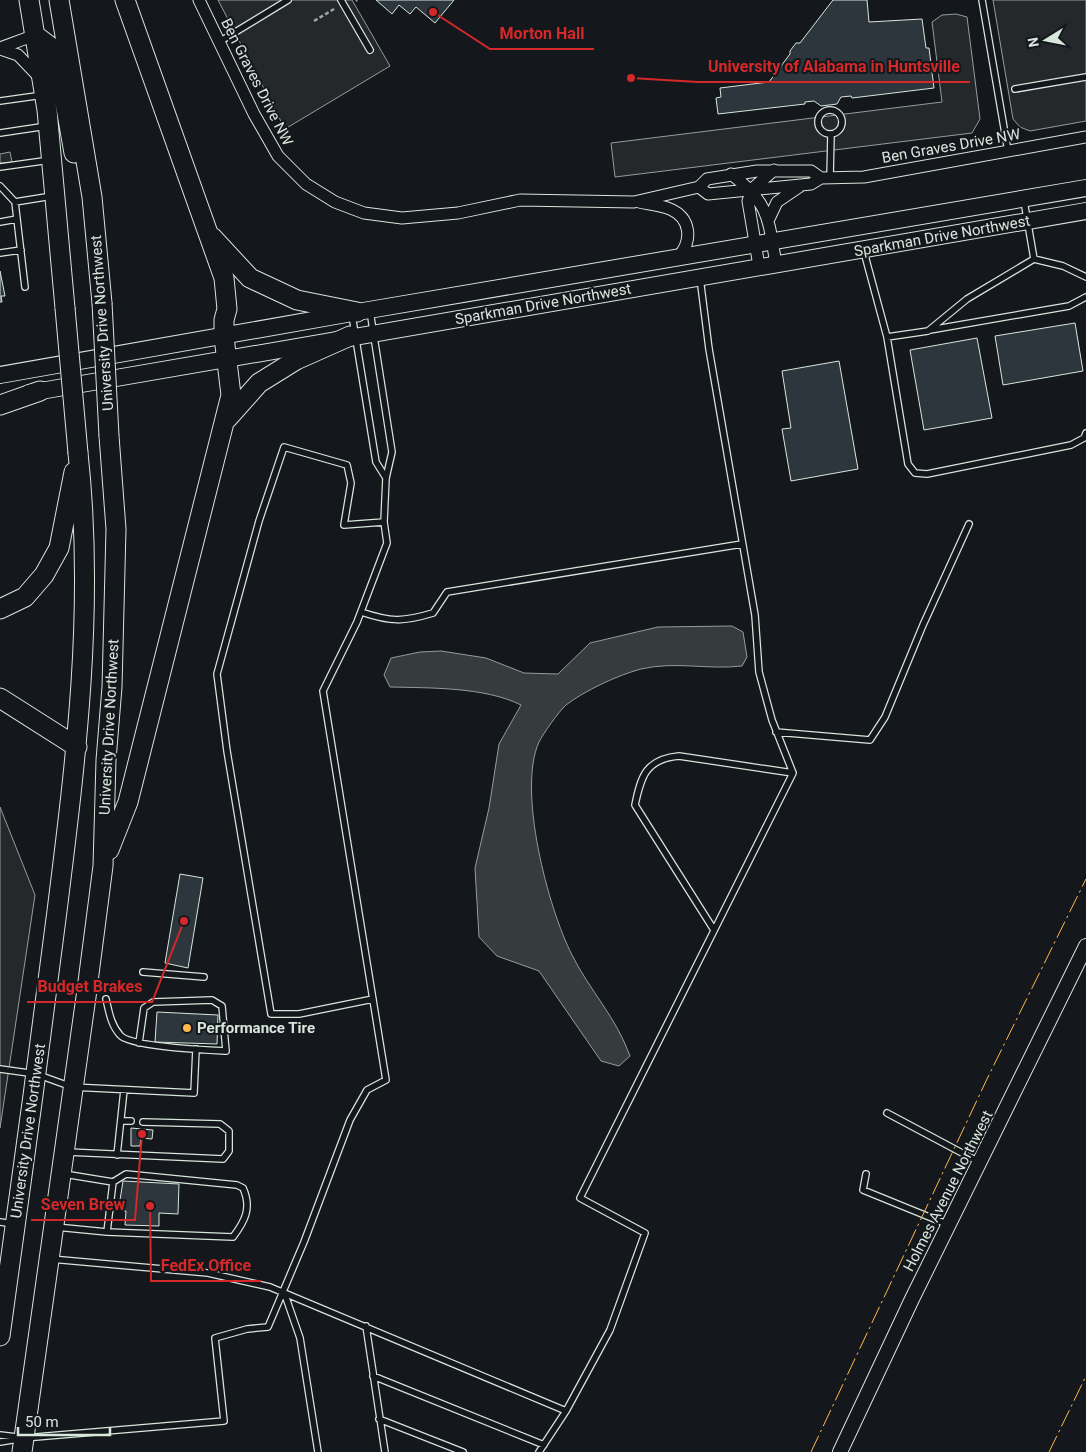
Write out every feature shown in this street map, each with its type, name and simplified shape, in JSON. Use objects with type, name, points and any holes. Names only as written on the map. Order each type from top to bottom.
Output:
[{"type":"highway","name":"University Drive Northwest","points":[[0,1331],[8,1223],[36,1074],[78,747],[85,590],[82,495],[56,196],[45,90],[29,0]]},
{"type":"highway","name":"University Drive Northwest","points":[[23,1445],[103,866],[106,760],[112,687],[116,530],[102,304],[92,197],[59,0]]},
{"type":"highway","points":[[103,866],[128,802],[232,395],[224,337],[224,320],[228,310],[224,278],[125,0]]},
{"type":"highway","points":[[35,35],[56,51],[76,166],[81,180],[92,197]]},
{"type":"highway","points":[[206,230],[250,278],[297,300],[359,311]]},
{"type":"highway","points":[[224,422],[259,383],[296,360],[353,336]]},
{"type":"highway","points":[[0,405],[40,391]]},
{"type":"highway","points":[[0,609],[25,597],[44,575],[59,548],[78,453]]},
{"type":"highway","points":[[0,698],[78,747]]},
{"type":"main road","name":"Sparkman Drive Northwest","points":[[0,375],[224,337],[359,311],[1086,188]]},
{"type":"main road","name":"Sparkman Drive Northwest","points":[[0,398],[227,360],[373,332],[1086,211]]},
{"type":"street","name":"Ben Graves Drive NW","points":[[199,0],[254,114],[278,156],[306,184],[335,202],[364,213],[402,218],[458,214],[520,200],[634,202],[700,187],[707,179],[731,174],[774,170],[812,171],[826,178]]},
{"type":"street","points":[[0,49],[35,35]]},
{"type":"street","points":[[0,49],[18,55],[31,67],[45,90]]},
{"type":"street","name":"Ben Graves Drive NW","points":[[700,187],[708,194],[811,184],[826,178],[864,177],[1086,137]]},
{"type":"street","points":[[774,170],[752,189],[748,201],[764,243],[776,264]]},
{"type":"street","points":[[731,174],[752,189],[759,199],[768,221]]},
{"type":"street","points":[[760,266],[768,221],[777,202],[802,185]]},
{"type":"street","points":[[634,202],[668,208],[683,219],[688,234],[684,251],[678,257]]},
{"type":"street","name":"Holmes Avenue Northwest","points":[[840,1452],[1086,946]]},
{"type":"lane","points":[[219,42],[288,0]]},
{"type":"lane","points":[[341,0],[370,50]]},
{"type":"lane","points":[[982,0],[1008,151]]},
{"type":"lane","points":[[1016,89],[1086,78]]},
{"type":"lane","points":[[0,101],[45,90]]},
{"type":"lane","points":[[828,110],[836,111],[841,117],[842,125],[839,131],[832,134],[824,133],[819,128],[818,121],[821,114],[828,110]]},
{"type":"lane","points":[[0,133],[49,126]]},
{"type":"lane","points":[[826,178],[832,134]]},
{"type":"lane","points":[[0,167],[52,159]]},
{"type":"lane","points":[[0,186],[15,202],[26,287]]},
{"type":"lane","points":[[15,202],[56,196]]},
{"type":"lane","points":[[1024,199],[1034,259]]},
{"type":"lane","points":[[0,222],[17,219]]},
{"type":"lane","points":[[863,249],[887,337],[908,464],[914,473],[926,474],[1071,445],[1084,438],[1086,433]]},
{"type":"lane","points":[[0,253],[21,250]]},
{"type":"lane","points":[[928,331],[967,299],[1034,259],[1063,266],[1086,277]]},
{"type":"lane","points":[[539,1452],[566,1410],[610,1330],[645,1233],[580,1198],[793,774],[776,732],[759,672],[755,615],[709,349],[700,276]]},
{"type":"lane","points":[[887,337],[1069,306],[1086,298]]},
{"type":"lane","points":[[0,1442],[23,1445],[224,1421],[215,1338],[247,1329],[268,1327],[284,1292],[350,1120],[367,1090],[386,1080],[323,691],[361,612],[387,543],[384,522],[386,478],[392,452],[373,332],[359,311]]},
{"type":"lane","points":[[359,311],[353,336],[376,462],[386,478]]},
{"type":"lane","points":[[374,999],[300,1014],[272,1014],[227,751],[218,674],[259,521],[284,447],[347,465],[351,483],[344,525],[384,522]]},
{"type":"lane","points":[[776,732],[870,740],[885,717],[923,625],[969,524]]},
{"type":"lane","points":[[361,612],[385,620],[410,620],[433,613],[447,592],[742,544]]},
{"type":"lane","points":[[714,930],[635,805],[641,777],[662,758],[679,756],[793,774]]},
{"type":"lane","points":[[143,972],[204,977]]},
{"type":"lane","points":[[106,999],[112,1024],[121,1037],[139,1043],[226,1052],[222,1006],[212,1000],[153,1002],[144,1008],[139,1043]]},
{"type":"lane","points":[[0,1069],[36,1074],[72,1087],[194,1093],[196,1048]]},
{"type":"lane","points":[[117,1156],[124,1090]]},
{"type":"lane","points":[[887,1113],[980,1162]]},
{"type":"lane","points":[[120,1121],[130,1121]]},
{"type":"lane","points":[[64,1152],[117,1156],[223,1158],[229,1151],[230,1130],[220,1124],[143,1122]]},
{"type":"lane","points":[[54,1227],[107,1232],[233,1237],[245,1221],[247,1196],[243,1188],[238,1185],[126,1174],[113,1182],[61,1174]]},
{"type":"lane","points":[[866,1174],[863,1190],[949,1226]]},
{"type":"lane","points":[[107,1232],[113,1182]]},
{"type":"lane","points":[[49,1258],[208,1273],[284,1292],[566,1410]]},
{"type":"lane","points":[[284,1292],[300,1338],[318,1452]]},
{"type":"lane","points":[[366,1326],[385,1452]]},
{"type":"lane","points":[[373,1376],[544,1445]]},
{"type":"lane","points":[[379,1419],[463,1452]]},
{"type":"lane","points":[[0,1435],[23,1445]]},
{"type":"path","points":[[314,21],[334,9]]},
{"type":"shaded area","points":[[218,0],[352,0],[390,66],[285,129]]},
{"type":"shaded area","points":[[993,0],[1086,0],[1086,121],[1030,131],[1020,127],[1013,119]]},
{"type":"shaded area","points":[[956,14],[967,17],[980,119],[972,133],[615,177],[611,143],[942,102],[932,22],[942,15]]},
{"type":"shaded area","points":[[10,152],[12,162],[0,163],[0,154]]},
{"type":"shaded area","points":[[732,626],[743,632],[747,657],[742,666],[666,666],[641,669],[622,675],[592,689],[566,705],[559,712],[539,742],[533,763],[531,789],[533,818],[545,880],[572,955],[618,1029],[630,1056],[619,1066],[601,1061],[539,971],[497,956],[479,937],[475,868],[489,808],[499,744],[521,705],[507,699],[475,692],[440,688],[390,687],[384,675],[391,658],[420,652],[441,651],[486,658],[524,673],[558,674],[590,643],[658,627]]},
{"type":"shaded area","points":[[0,807],[35,895],[0,1128]]},
{"type":"building","points":[[376,0],[454,0],[435,23],[416,7],[410,14],[399,5],[392,14]]},
{"type":"building","points":[[833,0],[867,0],[869,22],[922,19],[926,48],[929,48],[934,88],[852,98],[851,96],[841,97],[837,104],[821,106],[814,101],[805,102],[805,104],[718,114],[716,98],[721,97],[720,88],[769,82],[796,43],[800,43]]},
{"type":"building","points":[[0,271],[5,296],[1,296],[2,302],[0,302]]},
{"type":"building","points":[[1075,323],[1083,371],[1003,385],[995,336]]},
{"type":"building","points":[[977,338],[992,418],[924,430],[910,350]]},
{"type":"building","points":[[839,361],[858,469],[791,481],[782,429],[791,428],[782,371]]},
{"type":"building","points":[[180,874],[203,878],[188,968],[165,963]]},
{"type":"building","name":"Performance Tire","points":[[157,1012],[218,1015],[217,1044],[155,1042]]},
{"type":"building","points":[[131,1128],[153,1130],[152,1139],[141,1138],[140,1146],[131,1146]]},
{"type":"building","points":[[123,1181],[179,1184],[178,1214],[159,1213],[159,1226],[125,1225],[126,1211],[121,1211],[120,1200]]},
{"type":"power","points":[[811,1452],[987,1079],[1086,879]]},
{"type":"power","points":[[1049,1452],[1086,1376]]},
{"type":"place","name":"Morton Hall","points":[[433,12]]},
{"type":"place","name":"University of Alabama in Huntsville","points":[[631,78]]},
{"type":"place","name":"Budget Brakes","points":[[184,921]]},
{"type":"place","name":"Performance Tire","points":[[187,1028]]},
{"type":"place","name":"Seven Brew","points":[[142,1134]]},
{"type":"place","name":"FedEx Office","points":[[150,1206]]}]
